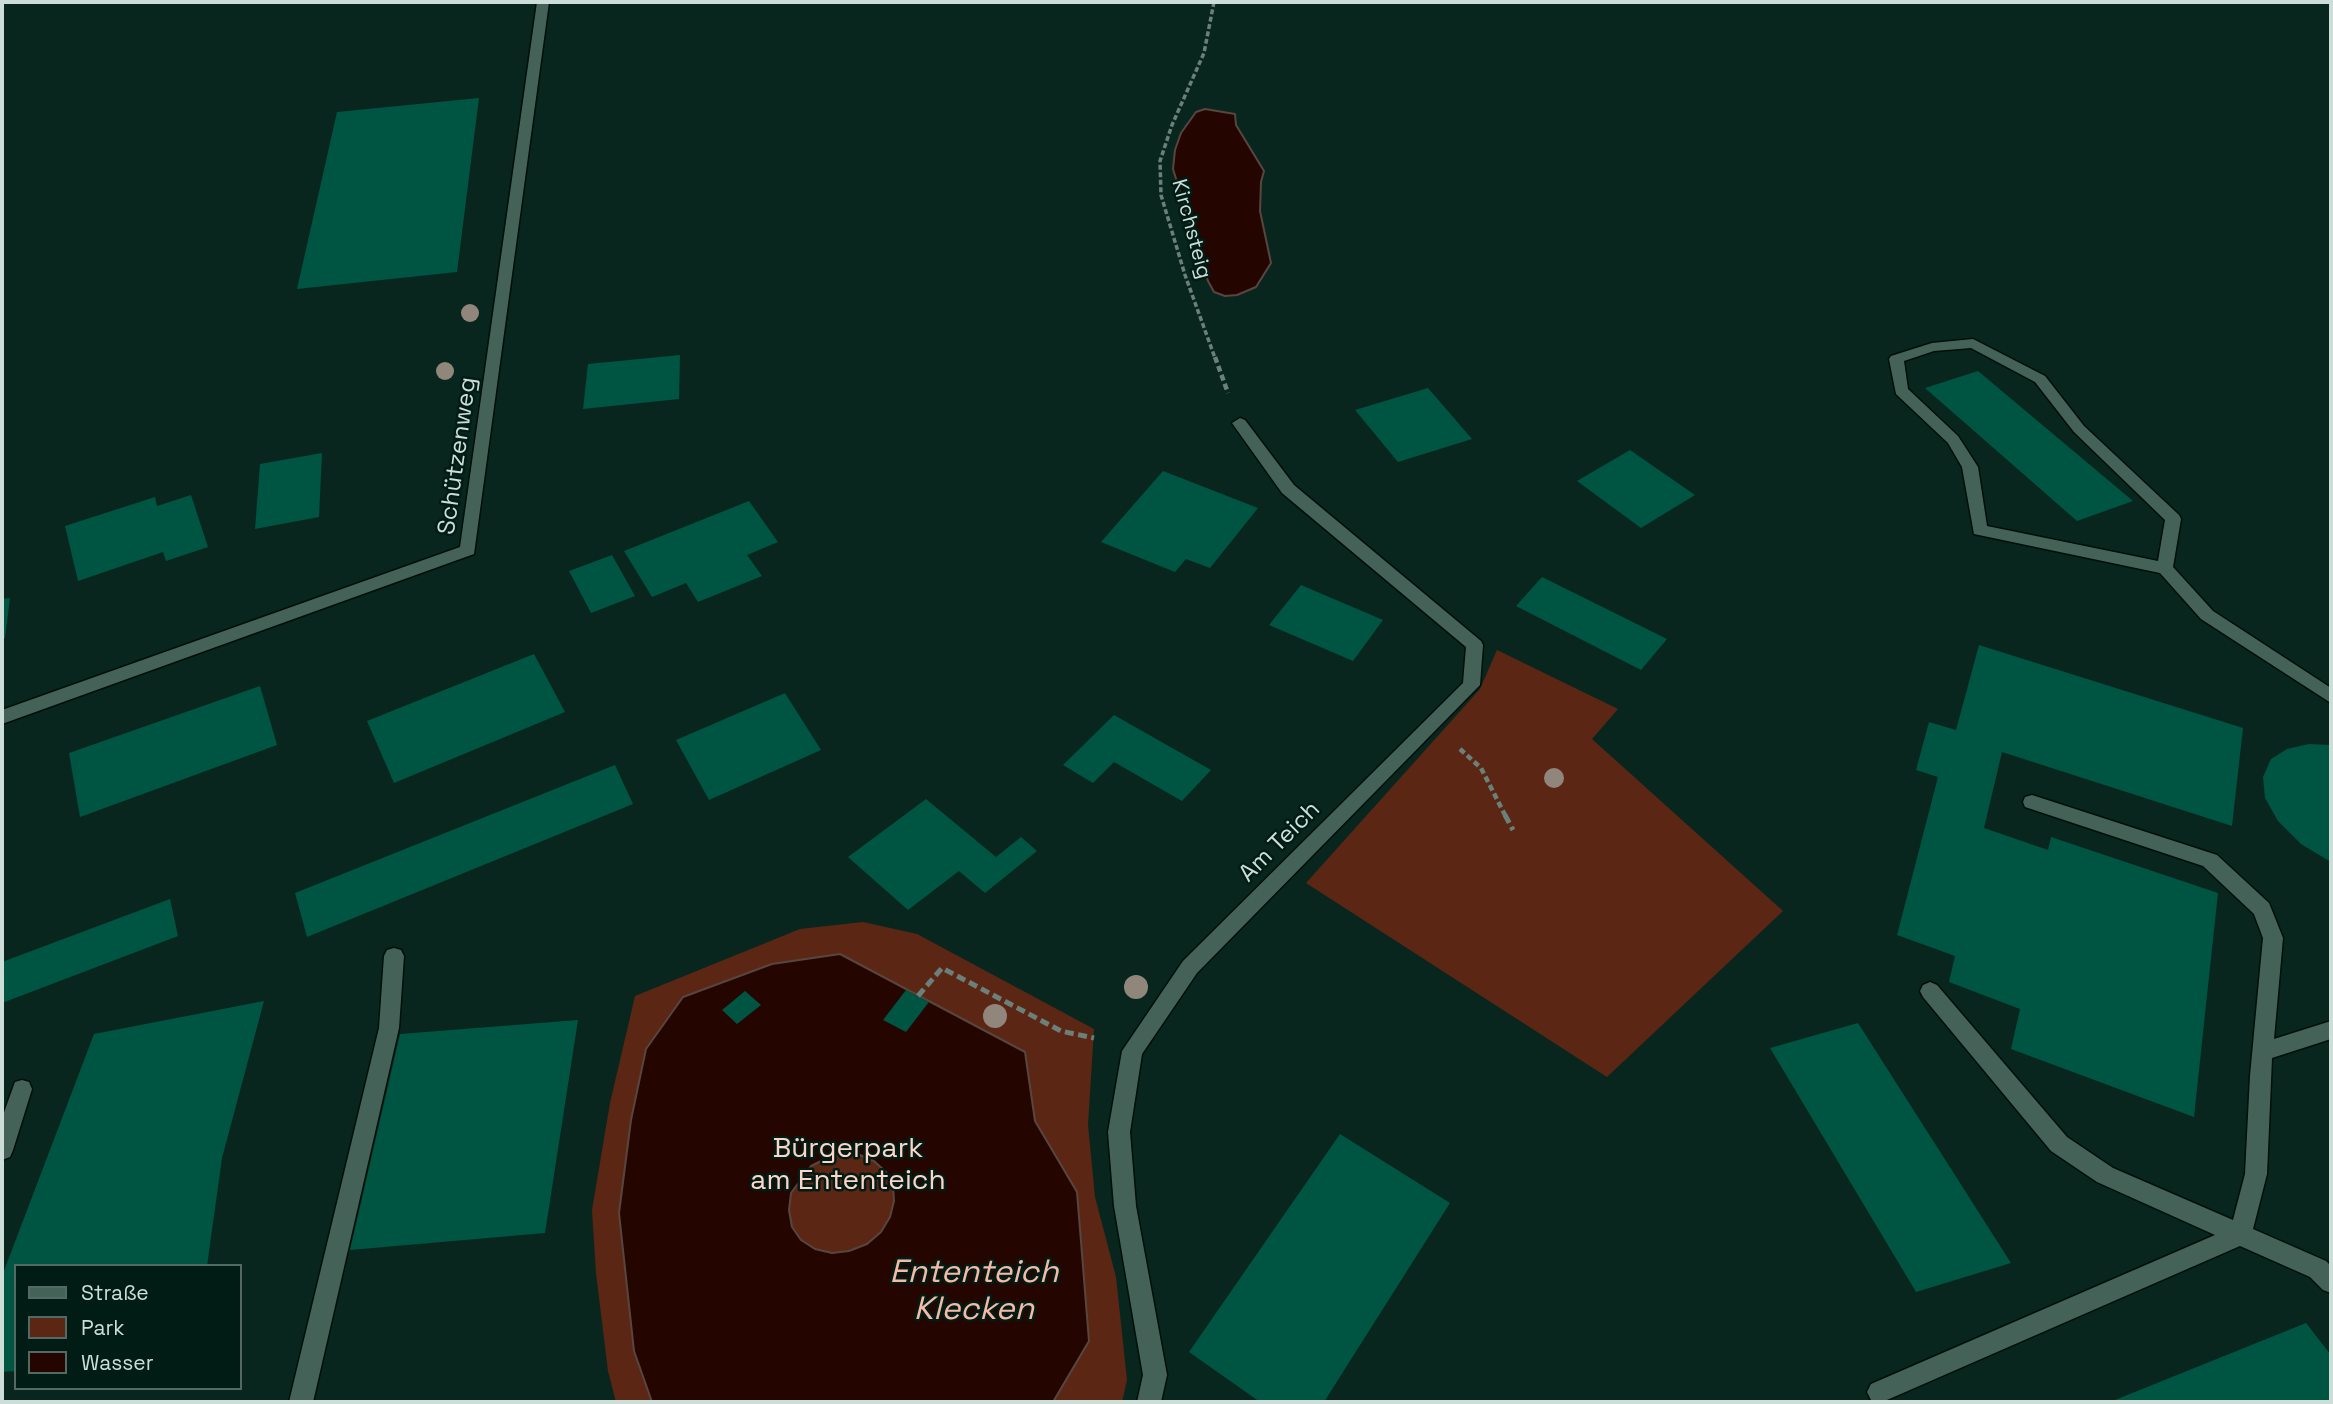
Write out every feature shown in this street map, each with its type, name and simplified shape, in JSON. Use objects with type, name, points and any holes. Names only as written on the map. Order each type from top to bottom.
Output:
[{"type":"street","name":"Schützenweg","points":[[2,717],[468,550],[543,2]]},
{"type":"street","points":[[2165,568],[2173,519],[2078,429],[2040,379],[1973,343],[1932,346],[1896,359],[1902,391],[1953,440],[1970,467],[1980,530],[2165,568],[2207,615],[2331,696]]},
{"type":"street","name":"Am Teich","points":[[1149,1402],[1155,1375],[1125,1206],[1119,1132],[1132,1051],[1190,967],[1471,685],[1475,646],[1288,489],[1240,423]]},
{"type":"street","points":[[2032,802],[2210,860],[2262,909],[2273,938],[2256,1174],[2240,1234]]},
{"type":"street","points":[[301,1402],[389,1028],[394,956]]},
{"type":"street","points":[[1930,991],[2059,1144],[2105,1175],[2318,1269],[2331,1282]]},
{"type":"street","points":[[2263,1052],[2331,1030]]},
{"type":"street","points":[[2,1150],[22,1089]]},
{"type":"street","points":[[1879,1392],[2240,1234]]},
{"type":"path","name":"Kirchsteig","points":[[1214,2],[1204,53],[1172,125],[1160,161],[1161,195],[1185,275],[1240,423]]},
{"type":"path","points":[[1424,732],[1462,750],[1481,768],[1513,830]]},
{"type":"path","points":[[918,996],[942,968],[1061,1031],[1132,1051]]},
{"type":"green space","points":[[1497,650],[1618,709],[1592,739],[1783,911],[1607,1077],[1306,883],[1480,689]]},
{"type":"green space","name":"Ententeich Klecken","points":[[863,922],[917,934],[1094,1029],[1088,1125],[1095,1197],[1116,1277],[1127,1380],[1122,1402],[616,1402],[608,1371],[596,1273],[592,1210],[610,1103],[635,996],[800,929]]},
{"type":"water","points":[[1205,109],[1235,114],[1236,125],[1264,171],[1260,211],[1271,263],[1256,287],[1237,295],[1225,296],[1214,292],[1208,281],[1173,169],[1175,150],[1181,133],[1196,112]]},
{"type":"water","name":"Ententeich Klecken","points":[[840,954],[1025,1052],[1035,1121],[1077,1192],[1089,1341],[1053,1402],[652,1402],[634,1351],[619,1213],[631,1120],[646,1049],[683,997],[772,964]],"holes":[[[844,1154],[860,1155],[874,1161],[886,1172],[893,1185],[894,1201],[890,1217],[881,1232],[867,1244],[849,1251],[832,1253],[815,1249],[801,1240],[792,1227],[789,1210],[791,1193],[811,1166]]]},
{"type":"building","points":[[479,98],[457,272],[297,289],[337,112]]},
{"type":"building","points":[[680,355],[679,399],[583,409],[588,364]]},
{"type":"building","points":[[1978,371],[2133,501],[2077,521],[1925,388]]},
{"type":"building","points":[[1428,388],[1472,439],[1398,462],[1355,410]]},
{"type":"building","points":[[1630,450],[1695,495],[1641,528],[1577,481]]},
{"type":"building","points":[[322,453],[319,517],[255,529],[260,464]]},
{"type":"building","points":[[1163,471],[1258,508],[1210,568],[1186,559],[1175,572],[1101,542]]},
{"type":"building","points":[[191,495],[208,547],[166,561],[163,552],[78,581],[65,526],[155,497],[157,506]]},
{"type":"building","points":[[749,501],[778,542],[747,555],[762,576],[698,602],[686,583],[652,597],[624,551]]},
{"type":"building","points":[[612,555],[635,596],[591,613],[569,571]]},
{"type":"building","points":[[1542,577],[1667,639],[1641,670],[1516,606]]},
{"type":"building","points":[[1301,585],[1383,620],[1353,661],[1269,625]]},
{"type":"building","points":[[10,598],[5,638],[2,639],[2,599]]},
{"type":"building","points":[[1979,645],[2243,728],[2232,826],[2002,752],[1984,828],[2048,850],[2051,837],[2218,893],[2194,1117],[2011,1049],[2020,1009],[1949,982],[1955,956],[1897,935],[1938,777],[1916,770],[1929,722],[1956,730]]},
{"type":"building","points":[[534,654],[565,712],[394,783],[367,721]]},
{"type":"building","points":[[260,686],[277,745],[80,817],[69,753]]},
{"type":"building","points":[[785,693],[821,750],[709,800],[676,740]]},
{"type":"building","points":[[1114,715],[1211,770],[1182,801],[1114,762],[1093,783],[1063,765]]},
{"type":"building","points":[[2309,744],[2331,745],[2331,862],[2301,844],[2278,821],[2265,798],[2263,777],[2271,759],[2287,749]]},
{"type":"building","points":[[615,765],[633,804],[307,937],[295,893]]},
{"type":"building","points":[[926,799],[996,857],[1021,837],[1037,851],[985,893],[959,871],[908,910],[848,857]]},
{"type":"building","points":[[170,899],[178,936],[2,1003],[2,962]]},
{"type":"building","points":[[906,990],[929,1002],[906,1032],[883,1020]]},
{"type":"building","points":[[745,991],[761,1005],[737,1024],[722,1010]]},
{"type":"building","points":[[264,1001],[222,1158],[207,1264],[14,1264],[14,1371],[2,1372],[2,1276],[94,1034]]},
{"type":"building","points":[[578,1020],[545,1233],[350,1250],[400,1034]]},
{"type":"building","points":[[1858,1023],[2011,1263],[1916,1292],[1770,1048]]},
{"type":"building","points":[[1340,1134],[1450,1203],[1324,1402],[1260,1402],[1189,1352]]},
{"type":"building","points":[[2306,1323],[2331,1355],[2331,1402],[2110,1402]]},
{"type":"park label","name":"Bürgerpark am Ententeich","points":[[848,1165]]}]
